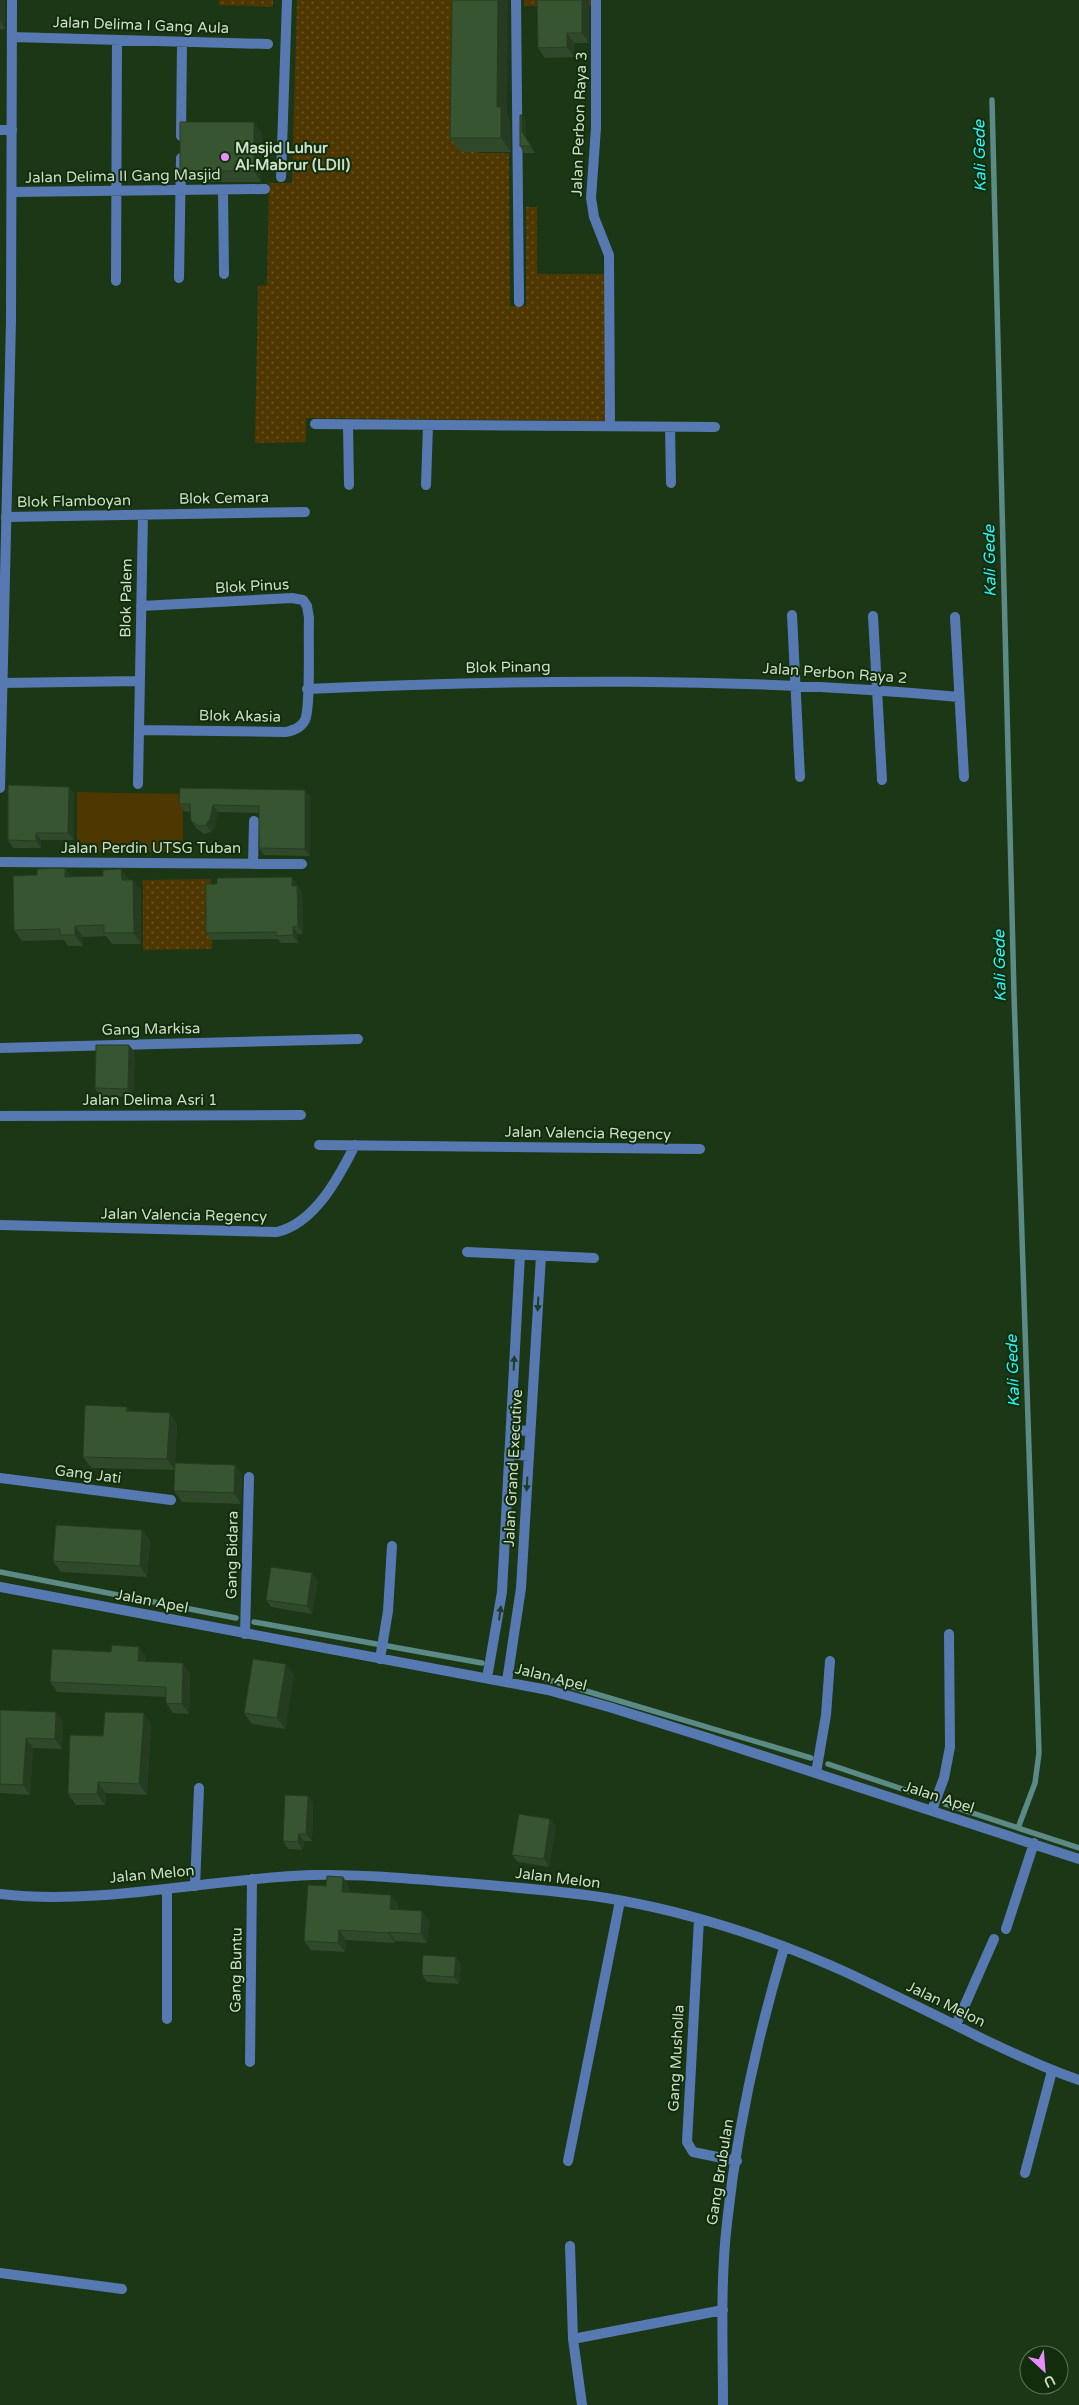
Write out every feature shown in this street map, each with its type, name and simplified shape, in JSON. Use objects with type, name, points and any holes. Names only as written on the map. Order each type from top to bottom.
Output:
[{"type":"street","points":[[0,788],[4,512],[12,192],[12,0]]},
{"type":"street","points":[[281,177],[287,0]]},
{"type":"street","points":[[516,0],[519,302]]},
{"type":"street","name":"Jalan Perbon Raya 3","points":[[596,0],[596,128],[592,198],[594,217],[609,255],[610,426]]},
{"type":"street","name":"Jalan Delima I Gang Aula","points":[[12,36],[268,44]]},
{"type":"street","points":[[116,281],[117,40]]},
{"type":"street","points":[[179,278],[182,42]]},
{"type":"street","points":[[0,130],[12,130]]},
{"type":"street","name":"Jalan Delima II Gang Masjid","points":[[12,192],[265,189]]},
{"type":"street","points":[[223,190],[224,274]]},
{"type":"street","points":[[315,424],[715,427]]},
{"type":"street","points":[[348,425],[349,485]]},
{"type":"street","points":[[426,485],[428,425]]},
{"type":"street","points":[[670,427],[671,483]]},
{"type":"street","name":"Blok Flamboyan","points":[[4,512],[142,515]]},
{"type":"street","name":"Blok Cemara","points":[[142,515],[305,512]]},
{"type":"street","name":"Blok Palem","points":[[140,681],[142,515]]},
{"type":"street","name":"Blok Pinus","points":[[141,606],[292,598],[303,600],[307,606],[309,618],[307,689]]},
{"type":"street","points":[[792,615],[800,777]]},
{"type":"street","points":[[873,616],[882,780]]},
{"type":"street","points":[[955,617],[964,778]]},
{"type":"street","points":[[2,683],[140,681],[138,784]]},
{"type":"street","name":"Blok Pinang","points":[[307,689],[442,683],[710,681]]},
{"type":"street","name":"Jalan Perbon Raya 2","points":[[710,681],[877,690],[959,697]]},
{"type":"street","name":"Blok Akasia","points":[[139,730],[292,731],[300,726],[306,716],[307,689]]},
{"type":"street","points":[[253,864],[254,821]]},
{"type":"street","name":"Jalan Perdin UTSG Tuban","points":[[0,862],[302,864]]},
{"type":"street","name":"Gang Markisa","points":[[0,1048],[358,1039]]},
{"type":"street","name":"Jalan Delima Asri 1","points":[[0,1116],[301,1115]]},
{"type":"street","name":"Jalan Valencia Regency","points":[[319,1145],[700,1149]]},
{"type":"street","name":"Jalan Valencia Regency","points":[[0,1225],[281,1231],[305,1216],[319,1201],[341,1172],[355,1145]]},
{"type":"street","points":[[467,1252],[594,1258]]},
{"type":"street","name":"Jalan Grand Executive","points":[[487,1678],[502,1592],[520,1255]]},
{"type":"street","name":"Jalan Grand Executive","points":[[507,1682],[521,1588],[541,1256]]},
{"type":"street","points":[[510,1430],[530,1430]]},
{"type":"street","points":[[509,1454],[529,1456]]},
{"type":"street","name":"Gang Bidara","points":[[245,1634],[249,1477]]},
{"type":"street","name":"Gang Jati","points":[[0,1478],[171,1500]]},
{"type":"street","points":[[380,1656],[384,1637],[392,1546]]},
{"type":"street","name":"Jalan Apel","points":[[0,1586],[245,1634],[380,1656],[507,1682],[609,1707],[1079,1859]]},
{"type":"street","points":[[932,1810],[944,1778],[950,1747],[949,1634]]},
{"type":"street","points":[[494,1642],[514,1645]]},
{"type":"street","points":[[816,1773],[826,1715],[830,1661]]},
{"type":"street","points":[[195,1886],[199,1788]]},
{"type":"street","points":[[1006,1929],[1034,1843]]},
{"type":"street","name":"Jalan Melon","points":[[0,1894],[30,1896],[82,1895],[314,1875],[365,1876],[543,1890],[620,1901],[699,1919],[784,1948],[847,1973],[1052,2071],[1079,2080]]},
{"type":"street","name":"Gang Buntu","points":[[250,2062],[252,1879]]},
{"type":"street","points":[[167,1889],[167,2019]]},
{"type":"street","points":[[568,2161],[620,1901]]},
{"type":"street","name":"Gang Musholla","points":[[699,1919],[687,2142],[693,2152],[737,2161]]},
{"type":"street","points":[[956,2025],[994,1939]]},
{"type":"street","name":"Gang Brubulan","points":[[723,2405],[723,2310],[727,2224],[759,2035],[784,1948]]},
{"type":"street","points":[[1025,2173],[1052,2071]]},
{"type":"street","points":[[570,2246],[573,2339],[582,2405]]},
{"type":"street","points":[[0,2273],[122,2289]]},
{"type":"street","points":[[573,2339],[723,2310]]},
{"type":"shaded area","points":[[219,0],[273,0],[273,7],[219,5]]},
{"type":"shaded area","points":[[297,0],[477,0],[478,153],[509,153],[510,306],[526,306],[526,207],[537,207],[537,274],[605,274],[606,421],[306,418],[306,442],[255,443],[258,286],[267,285],[269,183],[292,183]]},
{"type":"shaded area","points":[[524,0],[591,0],[591,6],[524,6]]},
{"type":"shaded area","points":[[77,792],[183,794],[183,852],[77,852]]},
{"type":"shaded area","points":[[211,879],[212,949],[143,950],[143,880]]},
{"type":"building","points":[[452,0],[498,0],[497,107],[501,107],[501,138],[450,138]]},
{"type":"building","points":[[537,0],[582,0],[582,33],[567,33],[567,47],[538,48]]},
{"type":"building","points":[[520,115],[522,115],[522,132],[531,146],[520,146]]},
{"type":"building","name":"Masjid Luhur Al-Mabrur (LDII)","points":[[180,122],[254,122],[254,171],[180,171]]},
{"type":"building","points":[[8,785],[69,787],[68,833],[36,833],[36,841],[8,840]]},
{"type":"building","points":[[180,788],[305,790],[305,849],[259,848],[259,806],[213,805],[210,819],[206,825],[199,826],[191,821],[190,804],[179,804]]},
{"type":"building","points":[[65,868],[65,877],[103,876],[103,870],[121,869],[122,880],[133,880],[134,933],[104,933],[104,925],[75,926],[75,935],[60,935],[60,929],[14,930],[13,876],[37,875],[37,869]]},
{"type":"building","points":[[292,877],[292,886],[297,886],[298,926],[293,927],[293,935],[276,936],[276,932],[206,933],[206,884],[217,884],[217,878]]},
{"type":"building","points":[[96,1045],[129,1045],[128,1089],[95,1088]]},
{"type":"building","points":[[85,1405],[127,1407],[126,1411],[170,1413],[167,1459],[83,1457]]},
{"type":"building","points":[[175,1463],[235,1465],[234,1493],[174,1491]]},
{"type":"building","points":[[56,1525],[142,1530],[140,1566],[53,1561]]},
{"type":"building","points":[[271,1567],[312,1573],[307,1606],[266,1600]]},
{"type":"building","points":[[112,1645],[139,1647],[138,1661],[183,1663],[182,1704],[166,1703],[166,1687],[50,1682],[52,1649],[111,1652]]},
{"type":"building","points":[[253,1659],[286,1664],[277,1718],[244,1713]]},
{"type":"building","points":[[0,1710],[56,1712],[55,1739],[26,1738],[23,1785],[0,1784]]},
{"type":"building","points":[[105,1712],[144,1713],[139,1784],[98,1782],[97,1794],[68,1794],[70,1735],[103,1736]]},
{"type":"building","points":[[285,1795],[308,1796],[306,1834],[299,1834],[298,1842],[283,1841]]},
{"type":"building","points":[[519,1814],[550,1819],[544,1859],[512,1855]]},
{"type":"building","points":[[327,1876],[343,1877],[342,1892],[391,1895],[390,1909],[422,1911],[421,1934],[339,1930],[338,1943],[304,1941],[308,1885],[326,1886]]},
{"type":"building","points":[[423,1955],[456,1957],[454,1977],[422,1975]]},
{"type":"waterway","name":"Kali Gede","points":[[992,100],[1014,994],[1039,1753],[1035,1783],[1018,1828]]},
{"type":"waterway","points":[[0,1572],[236,1618]]},
{"type":"waterway","points":[[254,1622],[482,1663]]},
{"type":"waterway","points":[[519,1671],[811,1758]]},
{"type":"waterway","points":[[828,1764],[926,1797]]},
{"type":"waterway","points":[[945,1804],[1079,1848]]},
{"type":"place","name":"Masjid Luhur Al-Mabrur (LDII)","points":[[225,157]]}]
